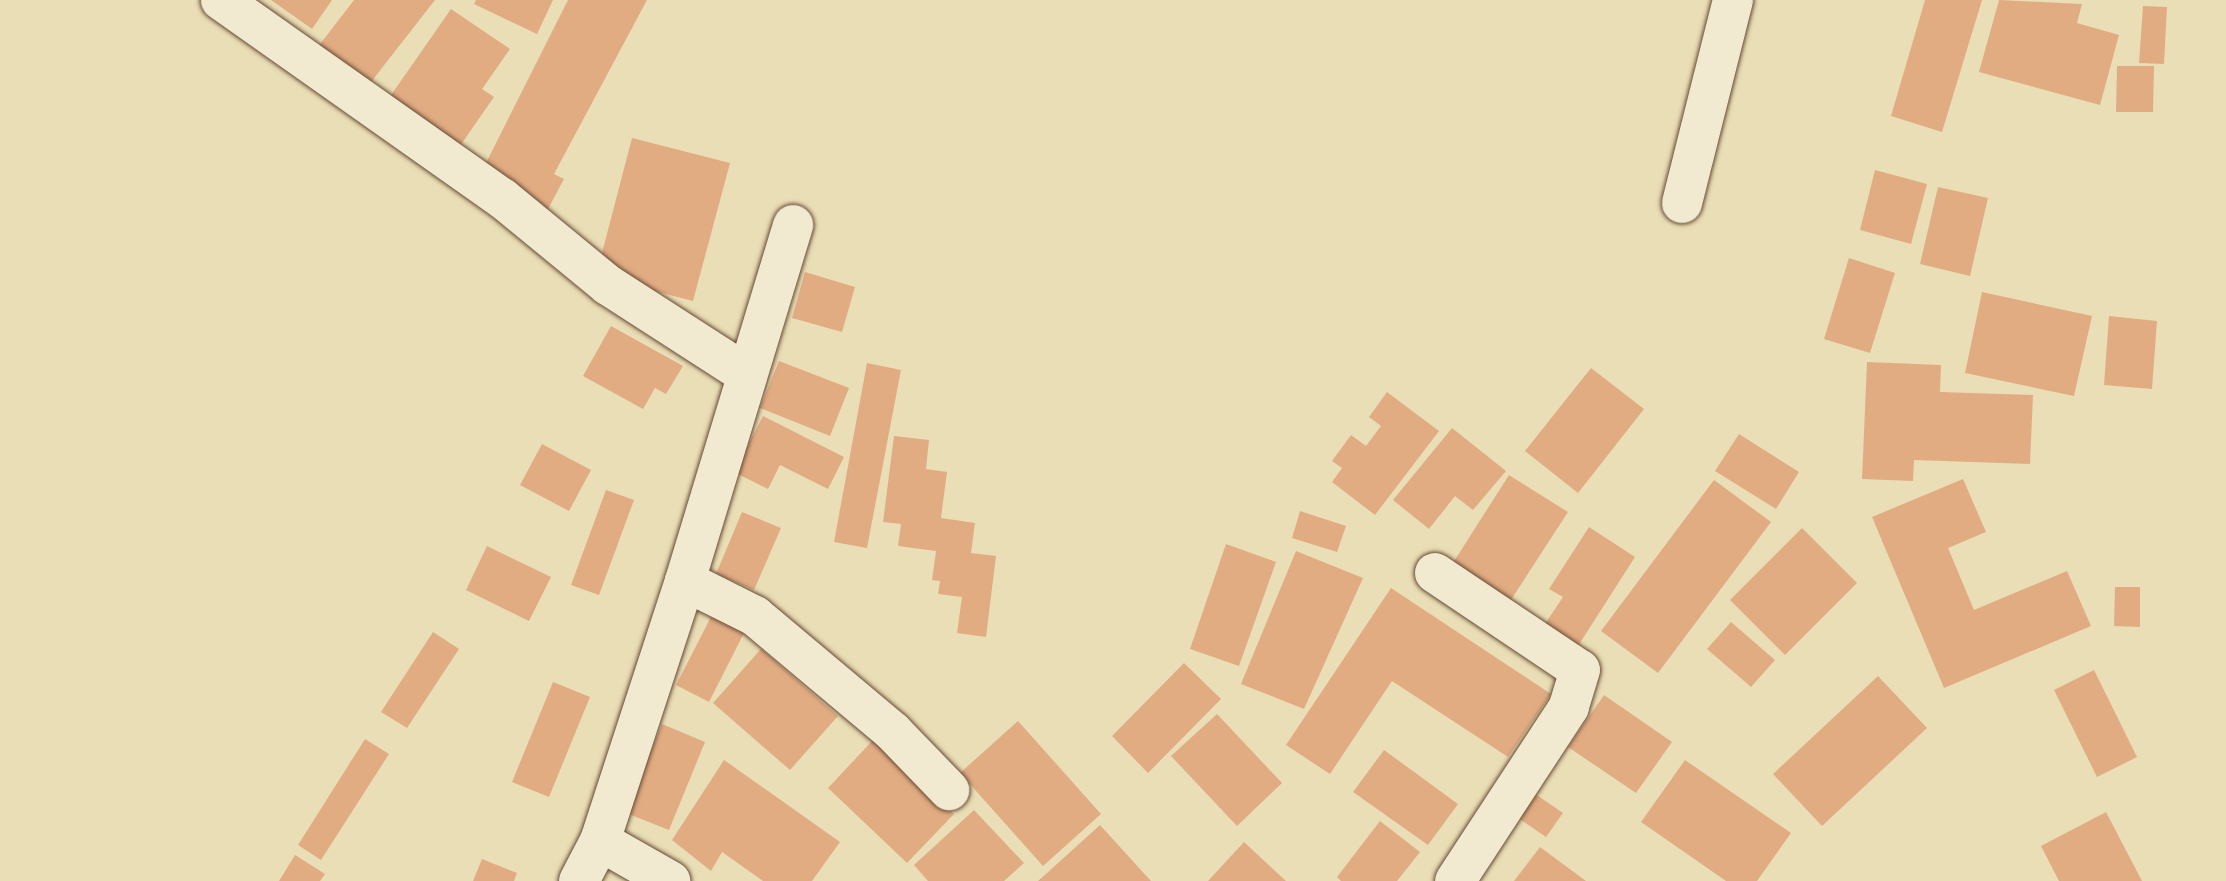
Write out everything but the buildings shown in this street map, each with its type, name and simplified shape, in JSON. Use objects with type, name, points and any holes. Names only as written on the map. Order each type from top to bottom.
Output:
[{"type":"street","points":[[221,0],[502,198],[608,285],[746,374]]},
{"type":"street","points":[[1682,203],[1733,0]]},
{"type":"street","points":[[579,881],[600,841],[685,581],[793,225]]},
{"type":"street","points":[[1435,573],[1580,670],[1569,707],[1455,881]]},
{"type":"street","points":[[685,581],[755,616],[893,732],[949,790]]},
{"type":"street","points":[[600,841],[670,881]]}]
